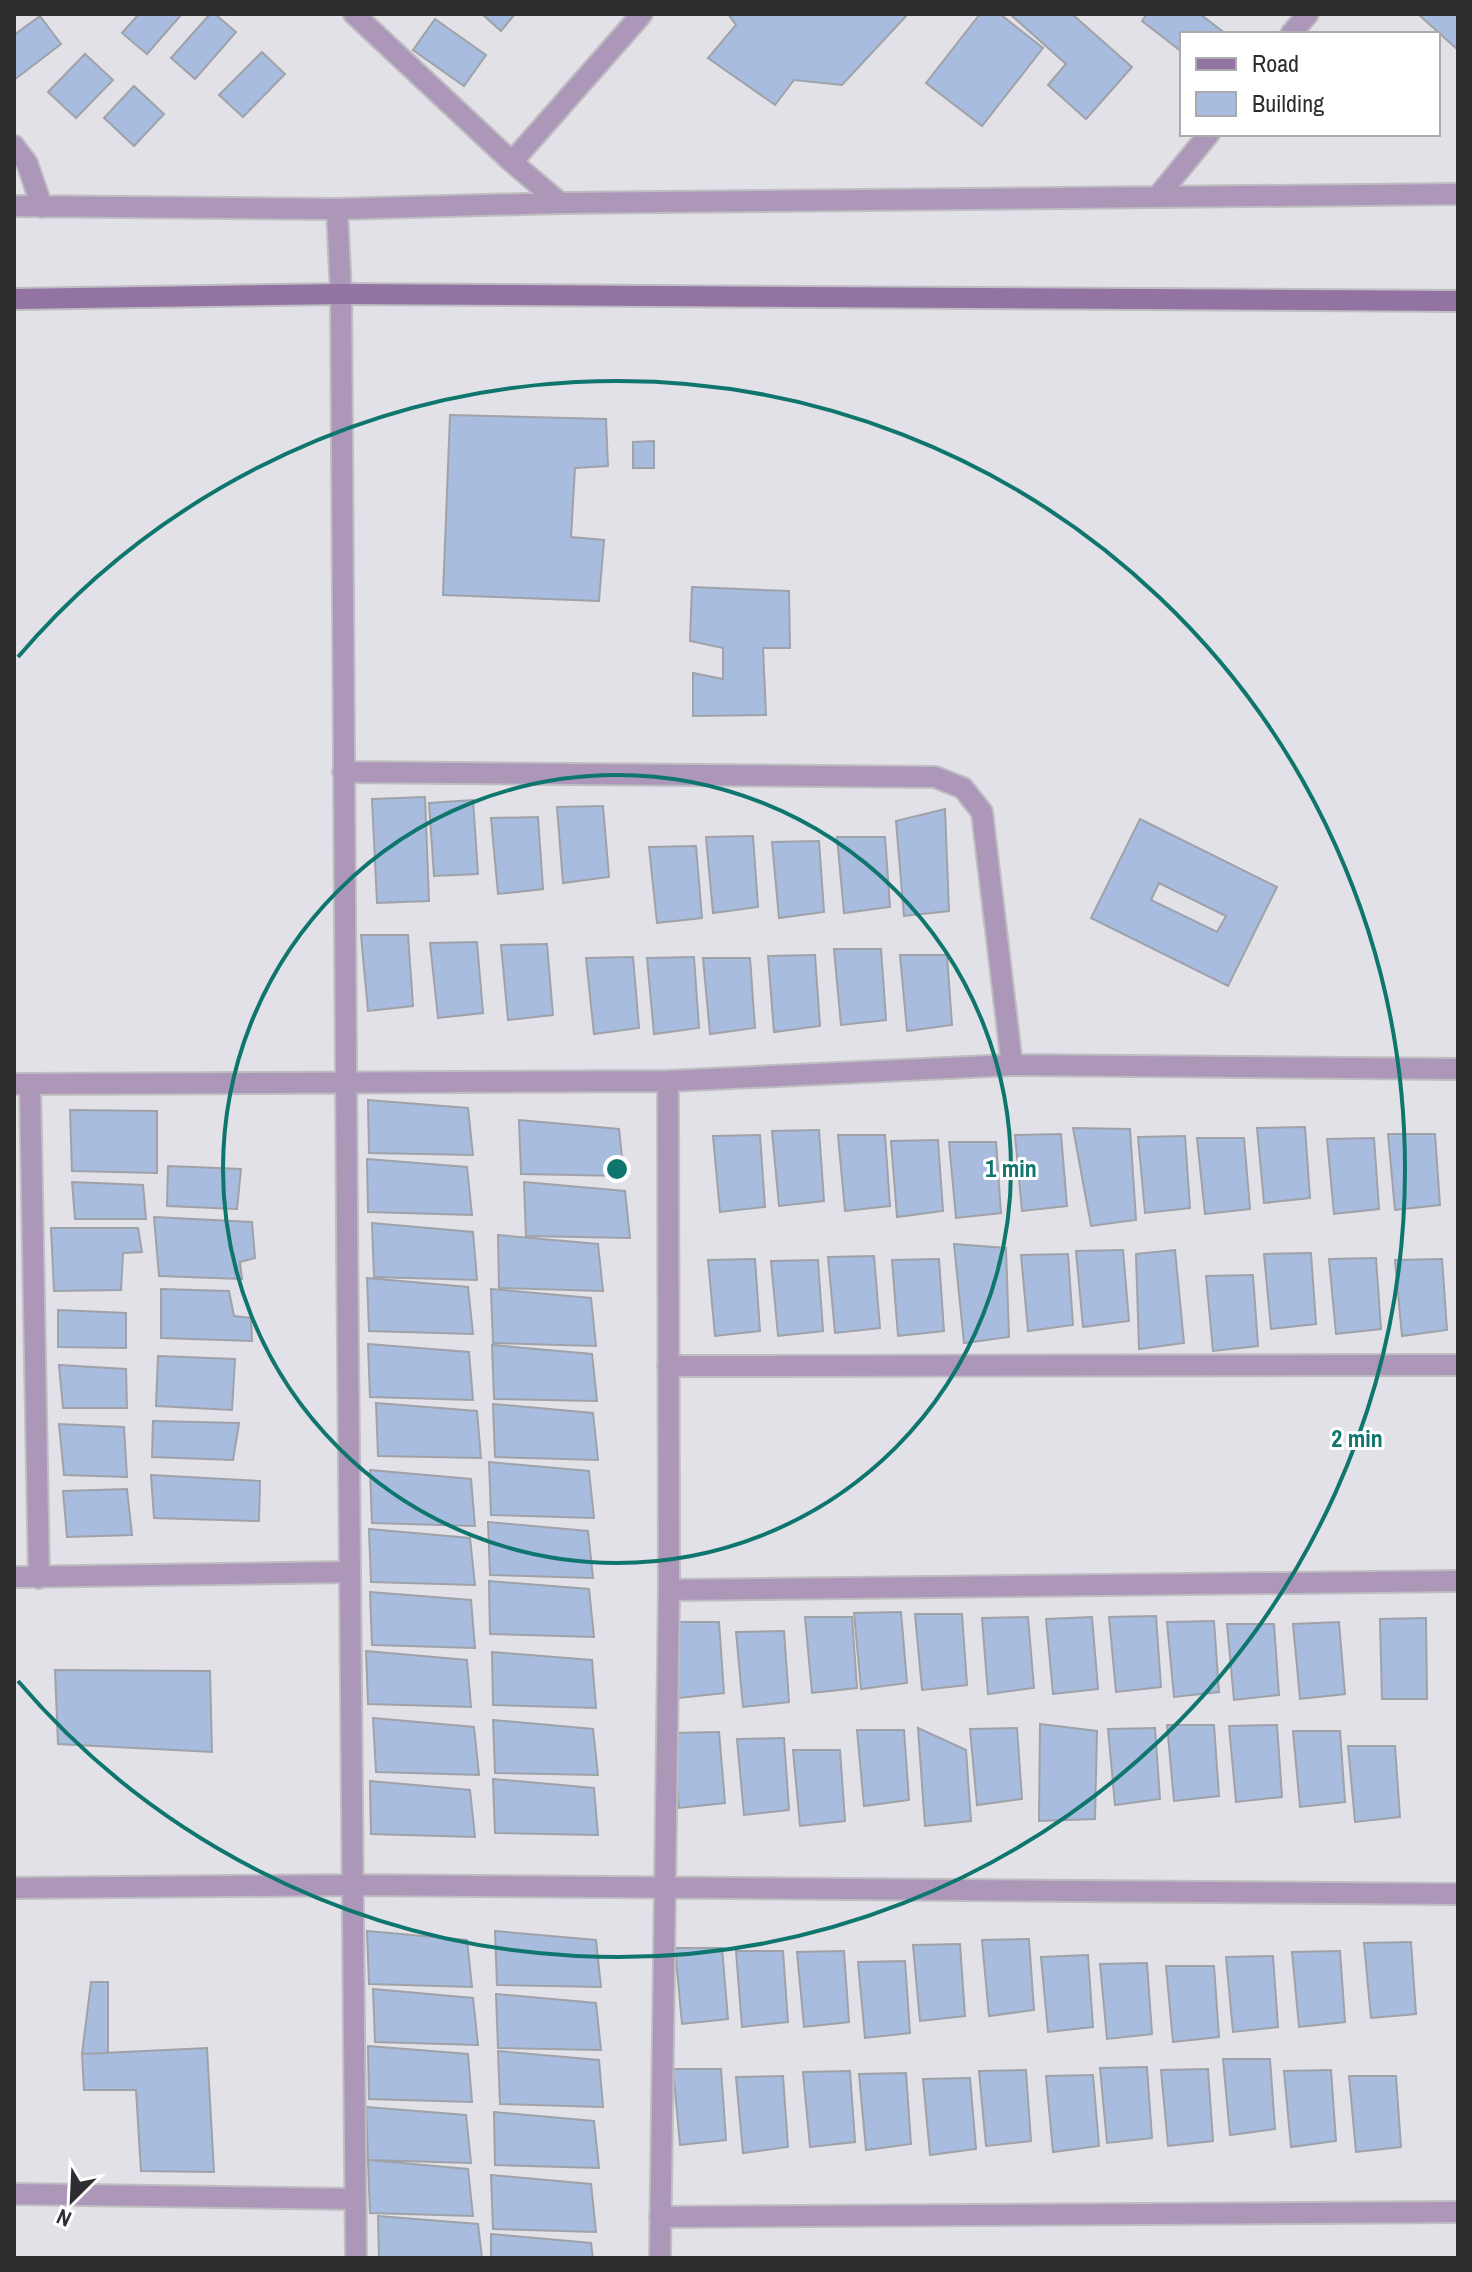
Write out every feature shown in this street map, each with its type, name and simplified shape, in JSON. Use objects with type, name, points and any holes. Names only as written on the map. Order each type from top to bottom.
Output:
[{"type":"street","points":[[354,14],[560,203]]},
{"type":"street","points":[[512,162],[642,14]]},
{"type":"street","points":[[1293,32],[1308,14]]},
{"type":"street","points":[[1158,196],[1207,136]]},
{"type":"street","points":[[14,146],[27,163],[42,207]]},
{"type":"street","points":[[14,206],[337,209],[560,203],[1458,194]]},
{"type":"street","points":[[337,209],[341,294],[356,2258]]},
{"type":"street","points":[[14,299],[341,294],[1458,301]]},
{"type":"street","points":[[343,772],[935,777],[963,788],[982,812],[1012,1065]]},
{"type":"street","points":[[39,1578],[22,1084],[668,1081],[1012,1065],[1458,1069]]},
{"type":"street","points":[[660,2258],[669,1590],[668,1081]]},
{"type":"street","points":[[668,1366],[1458,1365]]},
{"type":"street","points":[[14,1577],[349,1572]]},
{"type":"street","points":[[669,1590],[1458,1581]]},
{"type":"street","points":[[14,1888],[353,1885],[1458,1894]]},
{"type":"street","points":[[14,2194],[355,2199]]},
{"type":"street","points":[[660,2217],[1458,2212]]},
{"type":"building","points":[[139,14],[182,14],[147,54],[122,33]]},
{"type":"building","points":[[210,14],[215,14],[236,32],[195,79],[171,58]]},
{"type":"building","points":[[482,14],[515,14],[501,31]]},
{"type":"building","points":[[728,14],[908,14],[842,85],[794,80],[775,105],[708,58],[736,25]]},
{"type":"building","points":[[980,14],[1000,14],[1043,48],[982,126],[926,83]]},
{"type":"building","points":[[1010,14],[1072,14],[1132,67],[1086,119],[1048,85],[1066,64]]},
{"type":"building","points":[[1147,14],[1200,14],[1223,32],[1180,32],[1180,50],[1142,21]]},
{"type":"building","points":[[1418,14],[1458,14],[1458,50],[1440,32]]},
{"type":"building","points":[[40,16],[61,44],[14,80],[14,35]]},
{"type":"building","points":[[435,19],[486,55],[464,86],[413,50]]},
{"type":"building","points":[[262,52],[285,74],[243,117],[219,95]]},
{"type":"building","points":[[85,54],[113,80],[76,118],[48,92]]},
{"type":"building","points":[[134,86],[164,114],[134,146],[104,118]]},
{"type":"building","points":[[450,415],[606,419],[608,466],[575,468],[571,537],[604,540],[599,601],[443,595]]},
{"type":"building","points":[[654,441],[654,468],[633,468],[633,442]]},
{"type":"building","points":[[692,587],[789,591],[790,648],[763,648],[766,715],[693,716],[693,673],[723,679],[723,648],[690,641]]},
{"type":"building","points":[[425,797],[429,901],[377,903],[372,799]]},
{"type":"building","points":[[473,800],[478,874],[434,876],[429,803]]},
{"type":"building","points":[[603,806],[609,877],[563,883],[557,807]]},
{"type":"building","points":[[945,809],[949,911],[904,916],[896,821]]},
{"type":"building","points":[[538,817],[543,889],[498,894],[491,818]]},
{"type":"building","points":[[1140,819],[1277,887],[1228,986],[1091,918]],"holes":[[[1159,883],[1226,916],[1217,932],[1151,900]]]},
{"type":"building","points":[[753,836],[758,907],[713,913],[706,837]]},
{"type":"building","points":[[837,837],[885,837],[890,907],[844,913]]},
{"type":"building","points":[[819,841],[824,912],[779,918],[772,842]]},
{"type":"building","points":[[696,846],[702,918],[657,923],[649,847]]},
{"type":"building","points":[[361,935],[408,935],[413,1006],[368,1011]]},
{"type":"building","points":[[477,942],[483,1013],[438,1018],[430,943]]},
{"type":"building","points":[[547,944],[553,1015],[508,1020],[501,945]]},
{"type":"building","points":[[834,949],[881,949],[886,1020],[841,1025]]},
{"type":"building","points":[[815,955],[820,1026],[774,1032],[768,956]]},
{"type":"building","points":[[900,955],[947,955],[952,1025],[907,1031]]},
{"type":"building","points":[[633,957],[639,1028],[594,1034],[586,958]]},
{"type":"building","points":[[694,957],[699,1028],[654,1034],[647,958]]},
{"type":"building","points":[[703,958],[750,958],[755,1028],[710,1034]]},
{"type":"building","points":[[368,1100],[468,1108],[473,1155],[369,1153]]},
{"type":"building","points":[[70,1110],[157,1111],[157,1173],[72,1171]]},
{"type":"building","points":[[519,1120],[619,1129],[624,1176],[521,1174]]},
{"type":"building","points":[[1305,1127],[1310,1198],[1264,1203],[1257,1128]]},
{"type":"building","points":[[1073,1128],[1130,1129],[1136,1220],[1091,1226]]},
{"type":"building","points":[[819,1130],[824,1201],[779,1206],[772,1131]]},
{"type":"building","points":[[1061,1134],[1067,1206],[1022,1211],[1015,1135]]},
{"type":"building","points":[[1388,1134],[1435,1134],[1440,1205],[1395,1210]]},
{"type":"building","points":[[760,1135],[765,1207],[720,1212],[713,1136]]},
{"type":"building","points":[[838,1135],[885,1135],[890,1206],[845,1211]]},
{"type":"building","points":[[1185,1136],[1190,1208],[1145,1213],[1138,1137]]},
{"type":"building","points":[[1197,1138],[1244,1138],[1250,1209],[1205,1214]]},
{"type":"building","points":[[1374,1138],[1379,1209],[1334,1214],[1327,1139]]},
{"type":"building","points":[[938,1140],[943,1211],[897,1217],[891,1141]]},
{"type":"building","points":[[949,1142],[996,1142],[1001,1213],[956,1218]]},
{"type":"building","points":[[367,1159],[467,1167],[472,1215],[368,1212]]},
{"type":"building","points":[[168,1166],[241,1169],[237,1209],[167,1206]]},
{"type":"building","points":[[72,1182],[143,1185],[146,1219],[75,1219]]},
{"type":"building","points":[[524,1182],[625,1191],[630,1238],[526,1236]]},
{"type":"building","points":[[154,1217],[252,1222],[255,1258],[240,1262],[242,1279],[159,1276]]},
{"type":"building","points":[[372,1223],[473,1232],[477,1280],[374,1277]]},
{"type":"building","points":[[51,1228],[138,1228],[142,1252],[123,1253],[121,1290],[54,1291]]},
{"type":"building","points":[[498,1235],[598,1244],[603,1291],[499,1288]]},
{"type":"building","points":[[954,1244],[1006,1248],[1009,1337],[964,1343]]},
{"type":"building","points":[[1123,1250],[1129,1321],[1083,1327],[1076,1251]]},
{"type":"building","points":[[1175,1250],[1184,1343],[1139,1349],[1136,1254]]},
{"type":"building","points":[[1311,1253],[1316,1324],[1271,1329],[1264,1254]]},
{"type":"building","points":[[1068,1254],[1073,1325],[1028,1331],[1021,1255]]},
{"type":"building","points":[[874,1256],[880,1328],[835,1333],[828,1257]]},
{"type":"building","points":[[1376,1258],[1381,1329],[1336,1334],[1329,1259]]},
{"type":"building","points":[[755,1259],[760,1331],[715,1336],[708,1260]]},
{"type":"building","points":[[939,1259],[944,1331],[898,1336],[892,1260]]},
{"type":"building","points":[[1442,1259],[1447,1330],[1402,1336],[1395,1260]]},
{"type":"building","points":[[818,1260],[823,1331],[778,1336],[771,1261]]},
{"type":"building","points":[[1253,1275],[1258,1346],[1213,1351],[1206,1276]]},
{"type":"building","points":[[367,1278],[468,1287],[473,1334],[369,1331]]},
{"type":"building","points":[[161,1289],[229,1291],[234,1316],[251,1318],[252,1341],[161,1338]]},
{"type":"building","points":[[491,1289],[591,1298],[596,1346],[493,1343]]},
{"type":"building","points":[[58,1310],[126,1313],[126,1348],[58,1347]]},
{"type":"building","points":[[368,1344],[469,1352],[473,1400],[370,1397]]},
{"type":"building","points":[[492,1345],[592,1354],[597,1401],[494,1399]]},
{"type":"building","points":[[158,1356],[235,1359],[232,1410],[156,1406]]},
{"type":"building","points":[[59,1365],[126,1369],[127,1408],[63,1408]]},
{"type":"building","points":[[376,1403],[477,1411],[481,1458],[378,1456]]},
{"type":"building","points":[[493,1404],[593,1413],[598,1460],[495,1457]]},
{"type":"building","points":[[153,1421],[239,1423],[233,1460],[152,1457]]},
{"type":"building","points":[[59,1424],[124,1427],[127,1477],[64,1475]]},
{"type":"building","points":[[489,1462],[589,1471],[594,1518],[491,1515]]},
{"type":"building","points":[[370,1470],[471,1479],[475,1526],[372,1523]]},
{"type":"building","points":[[151,1475],[260,1481],[259,1521],[154,1518]]},
{"type":"building","points":[[127,1489],[132,1535],[67,1537],[63,1491]]},
{"type":"building","points":[[488,1522],[588,1531],[593,1578],[490,1575]]},
{"type":"building","points":[[369,1529],[470,1538],[475,1585],[371,1582]]},
{"type":"building","points":[[489,1581],[589,1589],[594,1637],[490,1634]]},
{"type":"building","points":[[370,1592],[471,1600],[475,1648],[372,1645]]},
{"type":"building","points":[[901,1612],[907,1683],[861,1689],[854,1613]]},
{"type":"building","points":[[915,1614],[962,1614],[967,1685],[922,1690]]},
{"type":"building","points":[[1156,1616],[1161,1687],[1116,1692],[1109,1617]]},
{"type":"building","points":[[805,1617],[852,1617],[857,1688],[812,1693]]},
{"type":"building","points":[[1028,1617],[1034,1688],[988,1694],[982,1618]]},
{"type":"building","points":[[1092,1617],[1098,1689],[1053,1694],[1046,1619]]},
{"type":"building","points":[[1426,1618],[1427,1699],[1382,1699],[1380,1619]]},
{"type":"building","points":[[1214,1621],[1219,1692],[1174,1697],[1167,1622]]},
{"type":"building","points":[[672,1622],[719,1622],[724,1693],[679,1698]]},
{"type":"building","points":[[1339,1622],[1345,1694],[1300,1699],[1293,1624]]},
{"type":"building","points":[[1227,1624],[1274,1624],[1279,1695],[1234,1700]]},
{"type":"building","points":[[784,1631],[789,1702],[743,1707],[736,1632]]},
{"type":"building","points":[[366,1651],[467,1660],[471,1707],[368,1704]]},
{"type":"building","points":[[492,1652],[592,1660],[596,1708],[493,1705]]},
{"type":"building","points":[[55,1670],[210,1671],[212,1752],[58,1744]]},
{"type":"building","points":[[373,1718],[474,1727],[479,1775],[376,1772]]},
{"type":"building","points":[[493,1720],[593,1729],[598,1775],[495,1773]]},
{"type":"building","points":[[1040,1724],[1097,1731],[1095,1819],[1039,1821]]},
{"type":"building","points":[[1167,1725],[1214,1725],[1219,1796],[1174,1801]]},
{"type":"building","points":[[1277,1725],[1282,1797],[1236,1802],[1229,1726]]},
{"type":"building","points":[[918,1728],[966,1750],[971,1821],[925,1826]]},
{"type":"building","points":[[1017,1728],[1022,1799],[977,1805],[970,1729]]},
{"type":"building","points":[[1155,1728],[1160,1799],[1115,1805],[1108,1729]]},
{"type":"building","points":[[857,1730],[904,1730],[909,1800],[864,1806]]},
{"type":"building","points":[[1293,1731],[1340,1731],[1345,1802],[1300,1807]]},
{"type":"building","points":[[719,1732],[725,1803],[679,1808],[672,1733]]},
{"type":"building","points":[[784,1738],[789,1810],[744,1815],[737,1739]]},
{"type":"building","points":[[1348,1746],[1395,1746],[1400,1817],[1355,1822]]},
{"type":"building","points":[[793,1750],[840,1750],[845,1821],[800,1826]]},
{"type":"building","points":[[493,1779],[594,1788],[598,1835],[495,1833]]},
{"type":"building","points":[[370,1781],[470,1790],[475,1837],[371,1834]]},
{"type":"building","points":[[367,1931],[467,1940],[472,1987],[369,1984]]},
{"type":"building","points":[[495,1931],[596,1940],[601,1987],[497,1985]]},
{"type":"building","points":[[1029,1939],[1034,2010],[989,2016],[982,1940]]},
{"type":"building","points":[[1411,1942],[1416,2014],[1371,2018],[1364,1943]]},
{"type":"building","points":[[960,1944],[965,2016],[920,2021],[913,1945]]},
{"type":"building","points":[[675,1948],[722,1948],[728,2019],[682,2024]]},
{"type":"building","points":[[736,1951],[783,1951],[788,2022],[742,2027]]},
{"type":"building","points":[[844,1951],[849,2022],[804,2027],[797,1952]]},
{"type":"building","points":[[1340,1951],[1345,2022],[1299,2027],[1292,1952]]},
{"type":"building","points":[[1088,1955],[1093,2027],[1048,2032],[1041,1957]]},
{"type":"building","points":[[1273,1956],[1278,2027],[1233,2032],[1226,1957]]},
{"type":"building","points":[[905,1961],[910,2033],[865,2038],[858,1962]]},
{"type":"building","points":[[1147,1963],[1152,2034],[1107,2039],[1100,1964]]},
{"type":"building","points":[[1166,1966],[1214,1966],[1219,2037],[1173,2042]]},
{"type":"building","points":[[91,1982],[108,1982],[108,2053],[82,2054]]},
{"type":"building","points":[[373,1989],[473,1998],[478,2045],[375,2042]]},
{"type":"building","points":[[496,1994],[596,2003],[601,2050],[498,2048]]},
{"type":"building","points":[[368,2046],[468,2054],[472,2102],[369,2099]]},
{"type":"building","points":[[207,2048],[214,2172],[141,2171],[136,2090],[84,2090],[82,2054]]},
{"type":"building","points":[[498,2051],[599,2060],[603,2107],[500,2104]]},
{"type":"building","points":[[1223,2059],[1270,2059],[1275,2129],[1230,2135]]},
{"type":"building","points":[[1147,2067],[1152,2138],[1107,2143],[1100,2068]]},
{"type":"building","points":[[673,2069],[721,2069],[726,2140],[680,2145]]},
{"type":"building","points":[[1208,2069],[1213,2141],[1168,2146],[1161,2070]]},
{"type":"building","points":[[1026,2070],[1031,2141],[986,2146],[979,2071]]},
{"type":"building","points":[[1331,2070],[1336,2141],[1291,2147],[1284,2071]]},
{"type":"building","points":[[850,2071],[855,2142],[810,2147],[803,2072]]},
{"type":"building","points":[[906,2073],[911,2144],[866,2150],[859,2074]]},
{"type":"building","points":[[1093,2075],[1099,2146],[1053,2152],[1046,2076]]},
{"type":"building","points":[[783,2076],[788,2147],[743,2153],[736,2077]]},
{"type":"building","points":[[1349,2076],[1396,2076],[1401,2147],[1356,2152]]},
{"type":"building","points":[[970,2078],[976,2149],[930,2155],[923,2079]]},
{"type":"building","points":[[366,2107],[466,2115],[471,2163],[368,2160]]},
{"type":"building","points":[[494,2112],[594,2121],[599,2168],[495,2165]]},
{"type":"building","points":[[368,2160],[468,2169],[473,2216],[370,2213]]},
{"type":"building","points":[[491,2175],[591,2184],[596,2232],[493,2229]]},
{"type":"building","points":[[378,2216],[478,2224],[482,2258],[379,2258]]},
{"type":"building","points":[[491,2234],[591,2243],[593,2258],[491,2258]]}]
